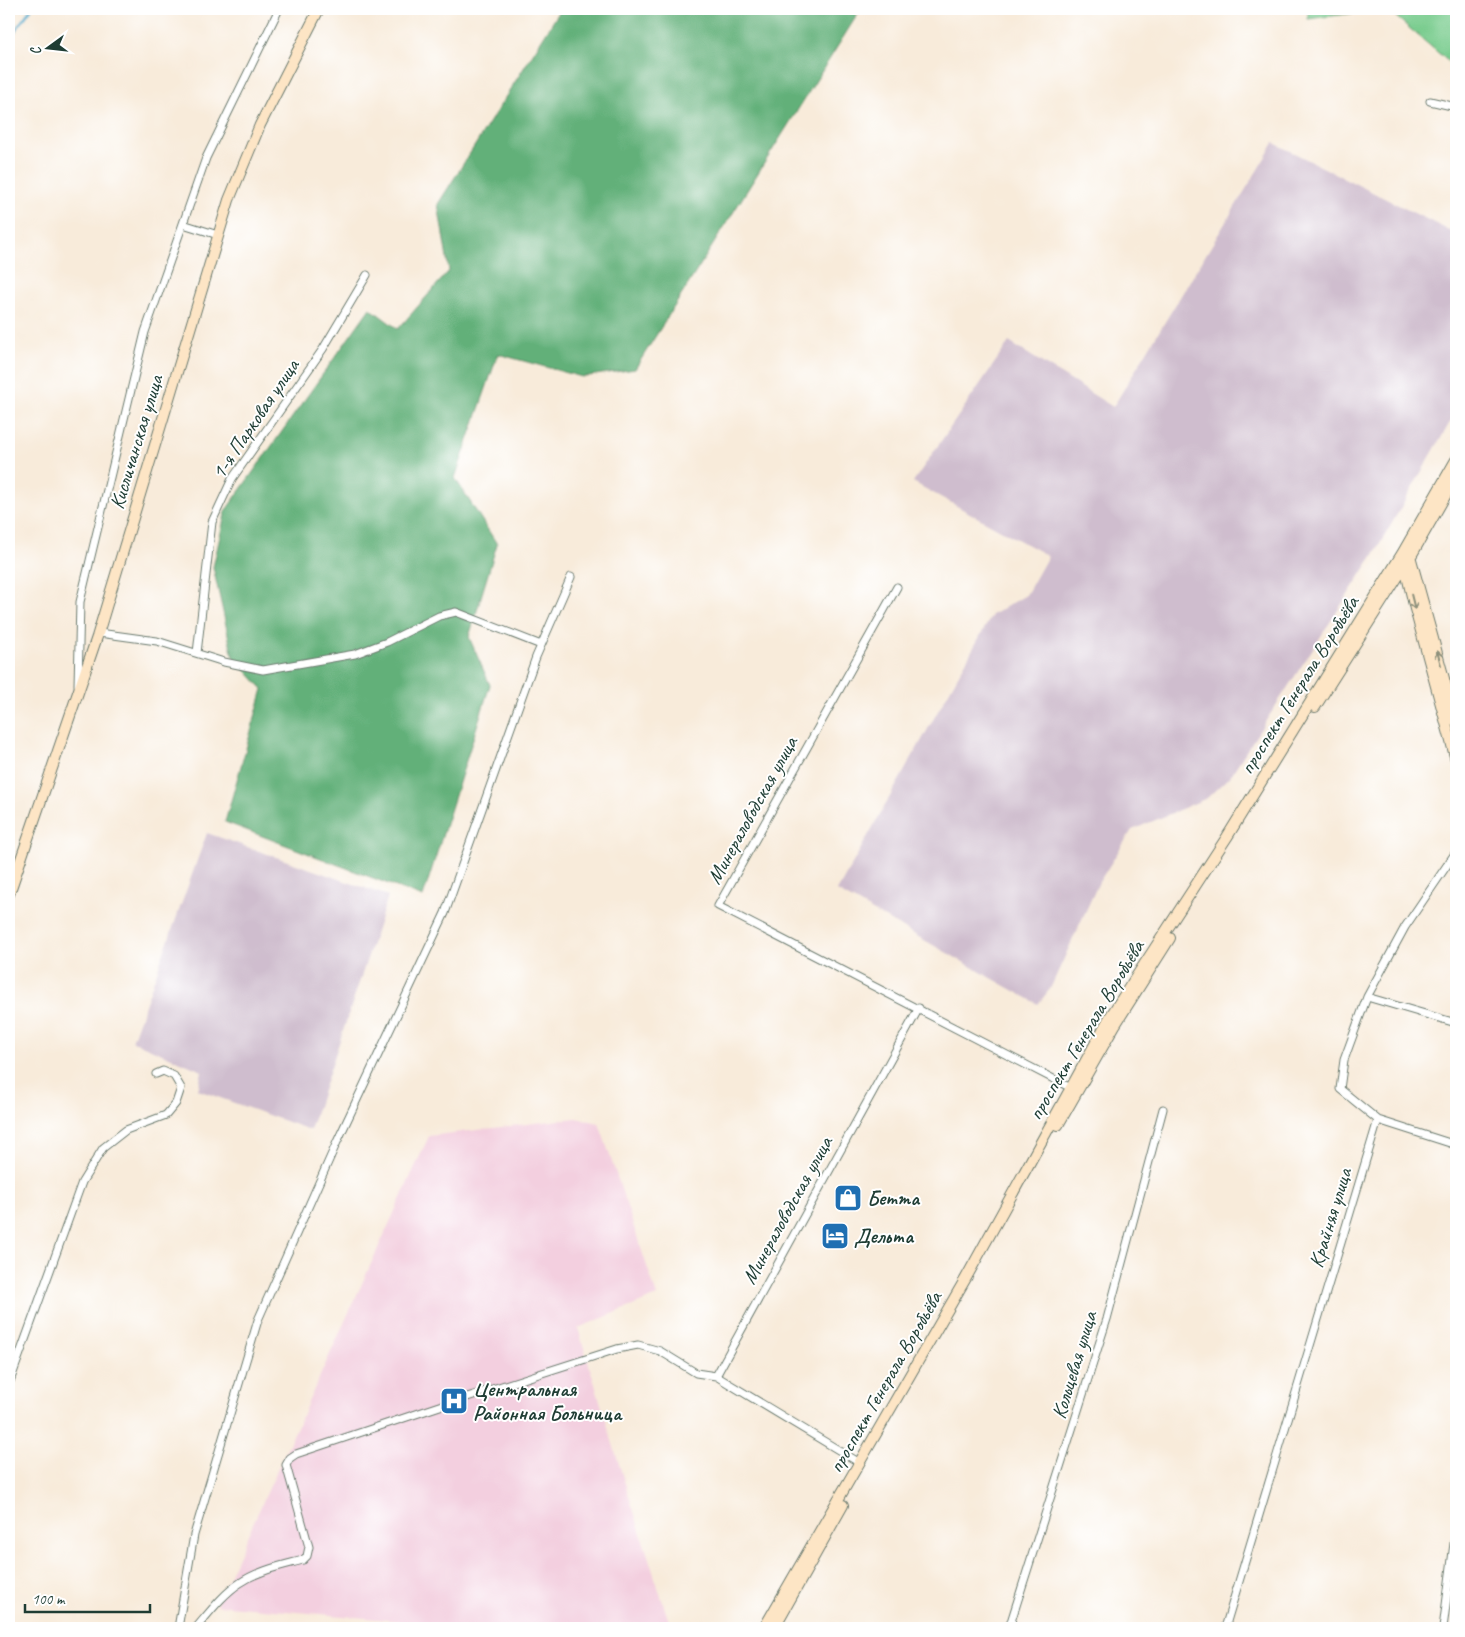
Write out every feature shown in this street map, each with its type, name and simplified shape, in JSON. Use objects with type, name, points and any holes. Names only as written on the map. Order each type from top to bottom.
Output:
[{"type":"main road","name":"Кисличанская улица","points":[[9,894],[99,633],[229,200],[260,125],[319,9]]},
{"type":"main road","name":"проспект Генерала Воробьёва","points":[[1406,552],[1456,460]]},
{"type":"main road","name":"проспект Генерала Воробьёва","points":[[764,1628],[966,1278],[1110,1017],[1213,859],[1406,552],[1456,477]]},
{"type":"main road","points":[[1406,552],[1404,566],[1456,760]]},
{"type":"main road","points":[[1406,552],[1456,722]]},
{"type":"main road","name":"проспект Генерала Воробьёва","points":[[774,1628],[1115,1025],[1404,566]]},
{"type":"street","points":[[78,693],[80,602],[145,332],[206,158],[279,9]]},
{"type":"street","points":[[1430,101],[1456,107]]},
{"type":"street","points":[[183,224],[218,236]]},
{"type":"street","name":"1-я Парковая улица","points":[[197,653],[212,522],[232,479],[323,349],[368,276]]},
{"type":"street","points":[[178,1628],[194,1535],[258,1320],[336,1142],[444,913],[541,645],[571,577]]},
{"type":"street","name":"Минераловодская улица","points":[[898,587],[718,906],[1071,1088]]},
{"type":"street","points":[[99,633],[157,641],[241,666],[263,670],[355,654],[387,642],[439,616],[456,612],[541,645]]},
{"type":"street","points":[[1456,852],[1405,926],[1367,996],[1344,1060],[1340,1089],[1378,1120],[1456,1145]]},
{"type":"street","points":[[1367,996],[1456,1023]]},
{"type":"street","name":"Минераловодская улица","points":[[716,1376],[918,1008]]},
{"type":"street","points":[[9,1384],[82,1182],[103,1148],[126,1130],[166,1115],[176,1103],[181,1088],[174,1076],[163,1071],[156,1074]]},
{"type":"street","name":"Кольцевая улица","points":[[1009,1628],[1107,1318],[1163,1109]]},
{"type":"street","name":"Крайняя улица","points":[[1225,1628],[1378,1120]]},
{"type":"street","points":[[196,1628],[239,1583],[256,1574],[303,1560],[307,1556],[309,1547],[286,1465],[290,1458],[302,1452],[458,1400],[631,1346],[638,1345],[660,1351],[696,1373],[716,1376],[860,1463]]},
{"type":"street","points":[[1443,1628],[1456,1528]]},
{"type":"shaded area","points":[[1274,143],[1456,234],[1456,412],[1373,556],[1230,776],[1207,798],[1132,830],[1099,882],[1050,989],[1038,1004],[837,891],[992,615],[1026,595],[1048,556],[913,482],[1009,342],[1113,407]]},
{"type":"shaded area","points":[[207,833],[388,896],[310,1130],[198,1090],[202,1071],[132,1041]]},
{"type":"shaded area","name":"Центральная Районная Больница","points":[[576,1118],[599,1123],[657,1296],[578,1328],[671,1628],[405,1628],[400,1621],[216,1605],[429,1136]]},
{"type":"green space","points":[[561,9],[861,9],[635,369],[582,377],[498,354],[455,478],[497,544],[469,637],[490,685],[423,897],[225,822],[263,689],[233,657],[213,567],[226,510],[370,308],[398,329],[449,271],[438,204]]},
{"type":"green space","points":[[1308,9],[1387,9],[1308,19]]},
{"type":"green space","points":[[1387,9],[1456,9],[1456,68]]},
{"type":"waterway","points":[[9,39],[31,9]]},
{"type":"place","name":"Бетта","points":[[848,1198]]},
{"type":"place","name":"Дельта","points":[[835,1236]]},
{"type":"place","name":"Центральная Районная Больница","points":[[454,1401]]}]
